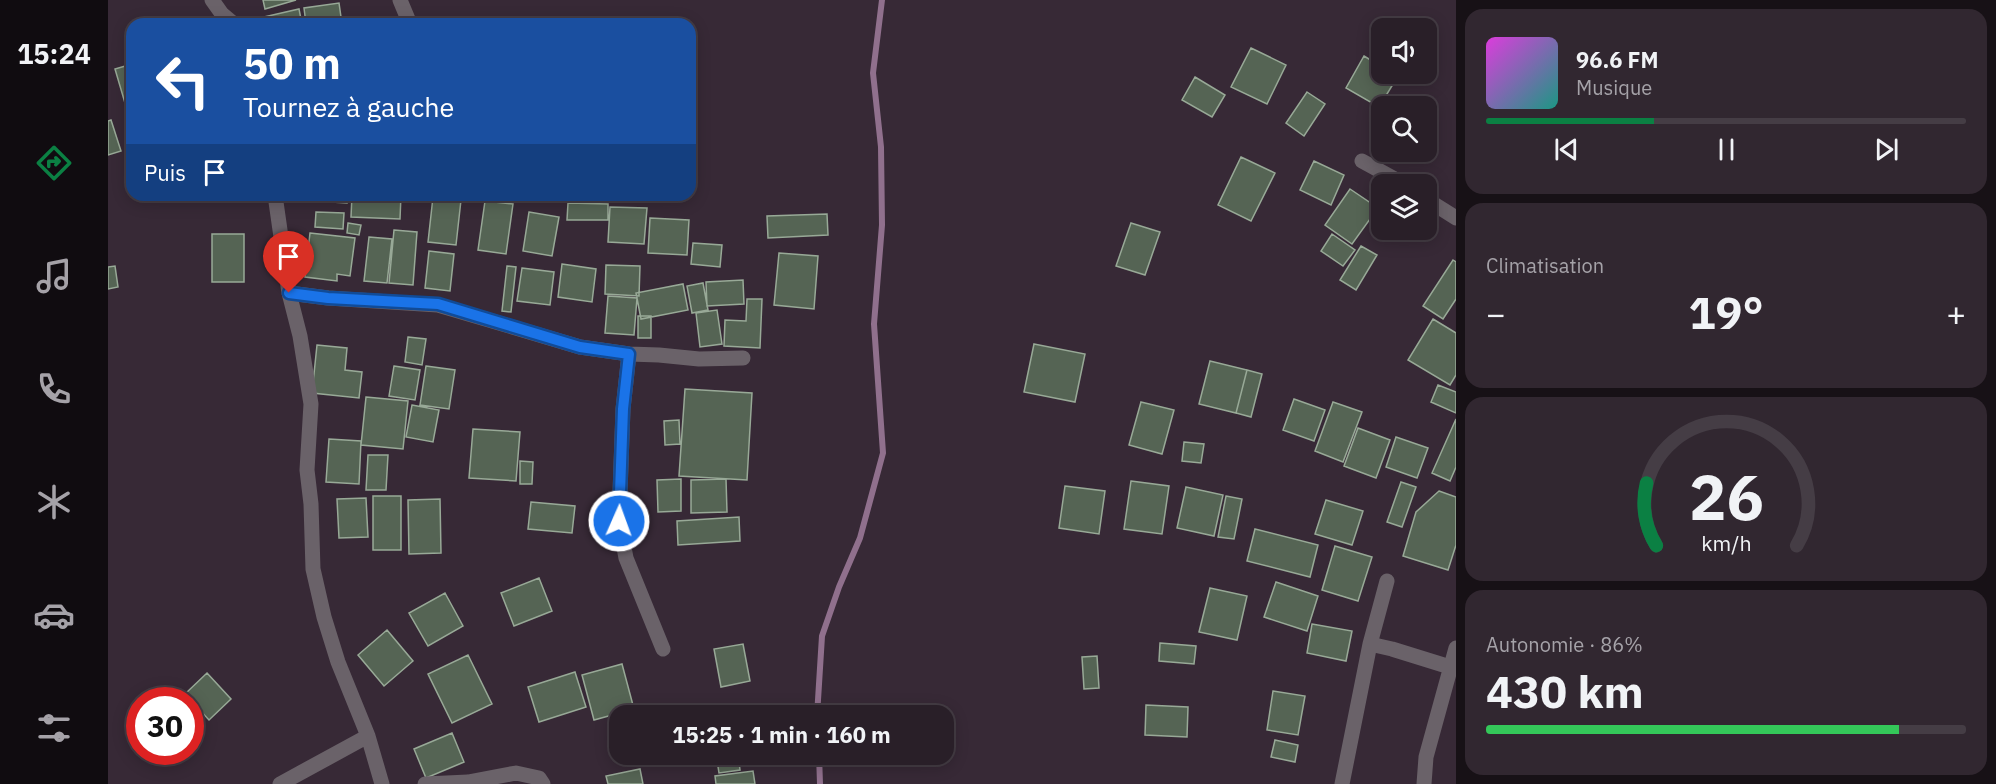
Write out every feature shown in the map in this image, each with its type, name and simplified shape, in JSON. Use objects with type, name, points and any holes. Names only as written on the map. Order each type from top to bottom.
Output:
[{"type":"street","points":[[212,0],[227,18]]},
{"type":"street","points":[[400,0],[408,18]]},
{"type":"street","points":[[1362,161],[1386,174]]},
{"type":"street","points":[[276,201],[289,293],[300,336],[310,404],[307,470],[314,570],[324,617],[338,662],[368,736],[382,784]]},
{"type":"street","points":[[1437,206],[1456,218]]},
{"type":"street","points":[[289,293],[328,298],[438,304],[570,344],[629,354],[659,354],[699,359],[743,358]]},
{"type":"street","points":[[629,354],[623,409],[619,521],[626,558],[663,649]]},
{"type":"street","points":[[1342,784],[1370,644],[1387,581]]},
{"type":"street","points":[[1370,644],[1450,666]]},
{"type":"street","points":[[1424,784],[1426,757],[1456,648]]},
{"type":"street","points":[[280,784],[368,736]]},
{"type":"street","points":[[425,784],[468,782],[516,773],[539,778],[543,784]]},
{"type":"building","points":[[263,0],[296,0],[265,9]]},
{"type":"building","points":[[339,3],[341,18],[305,18],[304,8]]},
{"type":"building","points":[[299,9],[301,18],[260,18]]},
{"type":"building","points":[[1251,48],[1286,65],[1267,104],[1231,87]]},
{"type":"building","points":[[1364,56],[1371,60],[1371,84],[1393,84],[1386,96],[1371,96],[1371,102],[1346,88]]},
{"type":"building","points":[[126,66],[126,107],[115,69]]},
{"type":"building","points":[[1195,77],[1225,95],[1212,117],[1182,100]]},
{"type":"building","points":[[1307,92],[1325,104],[1304,136],[1286,123]]},
{"type":"building","points":[[111,120],[121,151],[108,155],[108,121]]},
{"type":"building","points":[[1241,157],[1275,173],[1251,221],[1218,205]]},
{"type":"building","points":[[1314,161],[1344,175],[1331,205],[1300,190]]},
{"type":"building","points":[[1350,189],[1371,203],[1371,218],[1352,244],[1325,225]]},
{"type":"building","points":[[315,201],[347,201],[347,203]]},
{"type":"building","points":[[352,201],[401,201],[400,219],[351,217]]},
{"type":"building","points":[[433,201],[461,201],[456,245],[428,242]]},
{"type":"building","points":[[485,201],[513,204],[506,254],[478,250]]},
{"type":"building","points":[[568,203],[608,204],[608,220],[567,220]]},
{"type":"building","points":[[610,207],[647,208],[644,244],[608,242]]},
{"type":"building","points":[[316,212],[344,213],[343,229],[315,227]]},
{"type":"building","points":[[529,212],[559,217],[552,256],[523,251]]},
{"type":"building","points":[[827,214],[828,235],[768,238],[767,216]]},
{"type":"building","points":[[650,218],[689,220],[687,255],[648,253]]},
{"type":"building","points":[[348,223],[361,225],[359,235],[347,233]]},
{"type":"building","points":[[1131,223],[1160,232],[1145,275],[1116,266]]},
{"type":"building","points":[[394,230],[417,232],[413,285],[389,283]]},
{"type":"building","points":[[310,233],[355,238],[350,276],[337,274],[337,281],[305,277]]},
{"type":"building","points":[[212,234],[244,234],[244,282],[212,282]]},
{"type":"building","points":[[1332,234],[1355,250],[1343,266],[1321,251]]},
{"type":"building","points":[[369,237],[392,239],[387,283],[364,281]]},
{"type":"building","points":[[693,243],[722,245],[720,267],[691,264]]},
{"type":"building","points":[[1361,246],[1377,255],[1356,290],[1340,280]]},
{"type":"building","points":[[429,251],[454,254],[450,291],[425,288]]},
{"type":"building","points":[[779,253],[818,256],[814,309],[774,305]]},
{"type":"building","points":[[1453,260],[1456,262],[1456,299],[1443,319],[1423,306]]},
{"type":"building","points":[[562,264],[596,269],[592,302],[558,297]]},
{"type":"building","points":[[606,265],[640,266],[639,296],[605,294]]},
{"type":"building","points":[[115,266],[118,287],[108,289],[108,267]]},
{"type":"building","points":[[507,266],[516,267],[511,312],[502,311]]},
{"type":"building","points":[[522,268],[554,272],[550,305],[517,301]]},
{"type":"building","points":[[743,280],[744,304],[707,306],[706,282]]},
{"type":"building","points":[[703,283],[708,310],[692,313],[687,286]]},
{"type":"building","points":[[683,284],[688,310],[641,319],[636,293]]},
{"type":"building","points":[[608,296],[637,298],[634,335],[605,333]]},
{"type":"building","points":[[747,299],[762,299],[760,348],[724,346],[725,320],[746,321]]},
{"type":"building","points":[[717,310],[722,344],[700,347],[696,313]]},
{"type":"building","points":[[638,316],[651,316],[651,338],[638,338]]},
{"type":"building","points":[[1433,319],[1456,333],[1456,375],[1450,385],[1408,360]]},
{"type":"building","points":[[408,337],[426,339],[422,365],[405,362]]},
{"type":"building","points":[[1034,344],[1085,354],[1075,402],[1024,392]]},
{"type":"building","points":[[317,345],[347,348],[345,370],[362,372],[359,398],[312,393]]},
{"type":"building","points":[[1210,361],[1247,370],[1236,413],[1199,404]]},
{"type":"building","points":[[394,366],[420,370],[415,400],[389,396]]},
{"type":"building","points":[[426,366],[455,370],[449,409],[420,405]]},
{"type":"building","points":[[1247,370],[1262,374],[1251,417],[1236,413]]},
{"type":"building","points":[[1438,385],[1456,392],[1456,413],[1431,402]]},
{"type":"building","points":[[685,389],[752,393],[747,480],[679,476]]},
{"type":"building","points":[[366,397],[408,401],[403,449],[361,445]]},
{"type":"building","points":[[1294,399],[1325,410],[1314,441],[1283,430]]},
{"type":"building","points":[[1141,402],[1174,410],[1162,454],[1129,445]]},
{"type":"building","points":[[1333,402],[1362,412],[1343,462],[1315,451]]},
{"type":"building","points":[[412,405],[439,410],[433,442],[406,437]]},
{"type":"building","points":[[1456,419],[1456,467],[1450,481],[1432,473]]},
{"type":"building","points":[[679,420],[680,444],[665,445],[664,421]]},
{"type":"building","points":[[1358,428],[1390,440],[1376,478],[1344,466]]},
{"type":"building","points":[[473,429],[520,432],[516,481],[469,478]]},
{"type":"building","points":[[1396,437],[1428,448],[1417,478],[1386,467]]},
{"type":"building","points":[[329,439],[361,441],[359,484],[326,482]]},
{"type":"building","points":[[1184,442],[1204,444],[1201,463],[1182,461]]},
{"type":"building","points":[[368,455],[388,455],[386,490],[366,490]]},
{"type":"building","points":[[520,461],[533,462],[532,484],[520,484]]},
{"type":"building","points":[[681,479],[681,511],[658,512],[657,480]]},
{"type":"building","points":[[726,479],[727,512],[691,513],[691,480]]},
{"type":"building","points":[[1131,481],[1169,486],[1162,534],[1124,529]]},
{"type":"building","points":[[1401,482],[1416,487],[1402,527],[1387,522]]},
{"type":"building","points":[[1065,486],[1105,491],[1099,534],[1059,528]]},
{"type":"building","points":[[1186,487],[1223,495],[1214,536],[1177,528]]},
{"type":"building","points":[[1439,491],[1456,497],[1456,545],[1448,570],[1403,556],[1416,512]]},
{"type":"building","points":[[373,496],[401,496],[401,550],[373,550]]},
{"type":"building","points":[[1226,496],[1242,499],[1234,539],[1218,537]]},
{"type":"building","points":[[366,498],[368,537],[339,538],[337,499]]},
{"type":"building","points":[[440,499],[441,553],[409,554],[408,500]]},
{"type":"building","points":[[1326,500],[1363,511],[1352,545],[1315,534]]},
{"type":"building","points":[[531,502],[575,506],[572,533],[528,529]]},
{"type":"building","points":[[739,517],[740,541],[678,545],[677,521]]},
{"type":"building","points":[[1255,529],[1318,545],[1310,577],[1247,561]]},
{"type":"building","points":[[1335,546],[1372,557],[1358,601],[1322,590]]},
{"type":"building","points":[[539,578],[552,611],[514,626],[501,593]]},
{"type":"building","points":[[1276,582],[1318,596],[1307,631],[1264,617]]},
{"type":"building","points":[[1210,588],[1247,596],[1237,640],[1199,632]]},
{"type":"building","points":[[445,593],[463,626],[428,646],[409,613]]},
{"type":"building","points":[[1312,624],[1352,631],[1346,661],[1307,653]]},
{"type":"building","points":[[387,630],[413,661],[384,686],[358,655]]},
{"type":"building","points":[[1160,643],[1196,646],[1194,664],[1159,661]]},
{"type":"building","points":[[743,644],[750,681],[721,687],[714,649]]},
{"type":"building","points":[[468,655],[492,704],[452,723],[428,674]]},
{"type":"building","points":[[1097,656],[1099,688],[1084,689],[1082,657]]},
{"type":"building","points":[[622,664],[633,705],[609,705],[609,716],[594,720],[582,675]]},
{"type":"building","points":[[575,672],[586,707],[539,722],[528,687]]},
{"type":"building","points":[[207,673],[231,699],[209,720],[204,715],[204,687],[192,687]]},
{"type":"building","points":[[1273,691],[1305,696],[1298,735],[1267,730]]},
{"type":"building","points":[[1146,705],[1188,707],[1187,737],[1145,735]]},
{"type":"building","points":[[452,733],[464,762],[426,778],[414,749]]},
{"type":"building","points":[[1275,740],[1298,745],[1295,762],[1271,757]]},
{"type":"building","points":[[718,765],[739,765],[740,770],[719,773]]},
{"type":"building","points":[[640,769],[643,784],[608,784],[606,776]]},
{"type":"building","points":[[753,771],[755,784],[716,784],[715,776]]},
{"type":"waterway","points":[[818,705],[822,636],[839,587],[860,538],[883,453],[874,324],[882,225],[881,147],[873,73],[882,0]]},
{"type":"waterway","points":[[819,765],[820,784]]},
{"type":"route","points":[[289,293],[328,298],[438,304],[541,337],[580,347],[629,354],[623,409],[619,521]]}]
